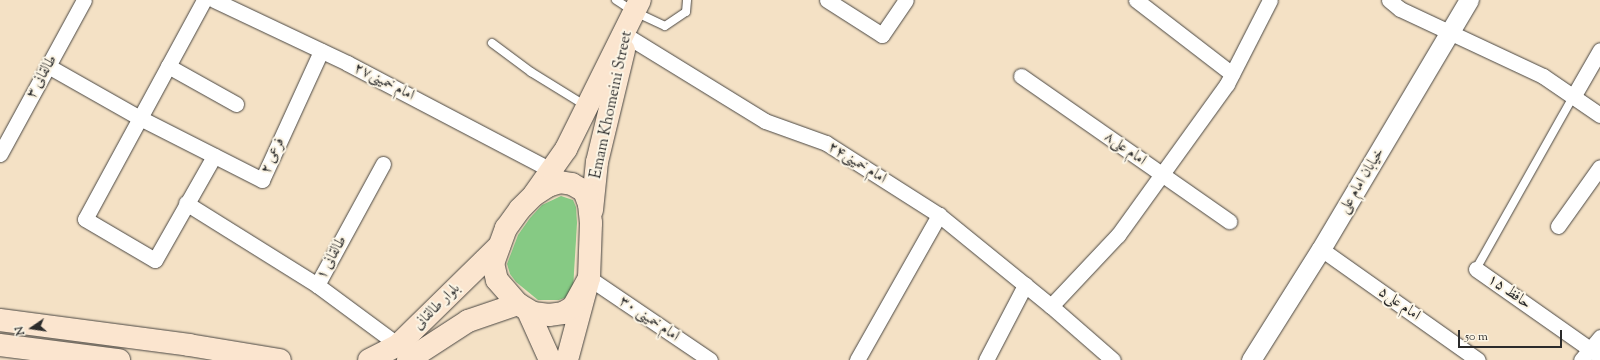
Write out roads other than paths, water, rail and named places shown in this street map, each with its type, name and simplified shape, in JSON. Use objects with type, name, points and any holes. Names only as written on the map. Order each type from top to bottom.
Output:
[{"type":"main road","name":"Emam Khomeini Street","points":[[591,223],[597,162],[627,36],[630,4]]},
{"type":"main road","name":"Emam Khomeini Street","points":[[534,195],[566,149],[630,4]]},
{"type":"main road","points":[[566,149],[567,163],[579,171],[586,171],[597,162]]},
{"type":"main road","points":[[550,360],[523,308],[497,280],[493,263],[499,246],[515,216],[534,195],[548,186],[560,182],[572,184],[584,191],[589,204],[591,223],[589,278],[568,360]]},
{"type":"main road","name":"بلوار طالقانی","points":[[369,360],[406,356],[499,246]]},
{"type":"main road","points":[[406,356],[468,321],[523,308],[549,315],[563,313],[573,307],[589,278]]},
{"type":"main road","points":[[0,320],[189,345],[280,360]]},
{"type":"main road","points":[[0,344],[106,359]]},
{"type":"street","name":"طالقانی ۳","points":[[0,154],[84,0]]},
{"type":"street","points":[[204,0],[85,219],[155,260],[214,156]]},
{"type":"street","name":"امام خمینی۲۷","points":[[214,0],[321,51],[472,127],[551,170]]},
{"type":"street","points":[[827,0],[882,35],[906,0]]},
{"type":"street","points":[[1136,0],[1232,74]]},
{"type":"street","points":[[1051,306],[1118,236],[1232,74],[1270,0]]},
{"type":"street","points":[[1389,0],[1400,9],[1543,76],[1600,115]]},
{"type":"street","name":"خیابان امام علی","points":[[1251,360],[1321,249],[1469,0]]},
{"type":"street","name":"امام خمینی۲۴","points":[[627,36],[765,121],[826,143],[939,216],[1025,284],[1108,358]]},
{"type":"street","points":[[1573,97],[1600,50]]},
{"type":"street","name":"فرعی ۲","points":[[48,66],[140,118],[262,180],[321,51]]},
{"type":"street","points":[[168,66],[236,104]]},
{"type":"street","name":"امام علی۸","points":[[1021,76],[1229,221]]},
{"type":"street","name":"طالقانی ۱","points":[[383,164],[317,285],[406,356]]},
{"type":"street","points":[[1558,226],[1600,167]]},
{"type":"street","points":[[186,203],[317,285]]},
{"type":"street","points":[[858,360],[939,216]]},
{"type":"street","name":"امام علی۵","points":[[1321,249],[1478,360]]},
{"type":"street","name":"حافظ ۱۵","points":[[1476,269],[1591,355]]},
{"type":"street","name":"امام خمینی ۳۰","points":[[589,278],[710,360]]},
{"type":"street","points":[[986,360],[1025,284]]},
{"type":"street","points":[[1591,355],[1600,337]]},
{"type":"lane","points":[[630,4],[664,26],[686,12],[687,0]]},
{"type":"lane","points":[[492,43],[531,72],[586,106]]},
{"type":"lane","points":[[1476,269],[1573,97]]}]
